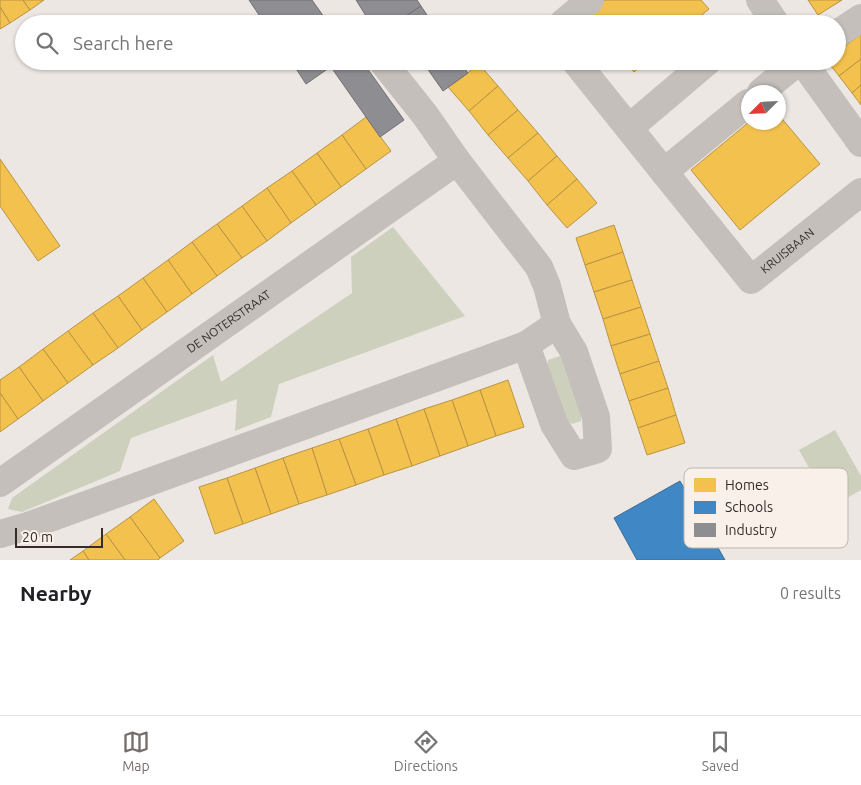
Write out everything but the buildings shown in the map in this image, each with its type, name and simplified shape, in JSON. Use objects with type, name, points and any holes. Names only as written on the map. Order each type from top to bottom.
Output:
[{"type":"street","points":[[572,15],[590,0]]},
{"type":"street","points":[[846,28],[861,18]]},
{"type":"street","points":[[389,70],[538,267],[547,286],[557,324],[574,352],[596,417],[598,449],[574,456],[554,424],[526,345]]},
{"type":"street","name":"KRUISBAAN","points":[[582,70],[751,280],[861,192]]},
{"type":"street","points":[[629,128],[697,70]]},
{"type":"street","points":[[770,85],[789,70]]},
{"type":"street","points":[[807,70],[861,143]]},
{"type":"street","points":[[664,172],[741,108]]},
{"type":"street","name":"DE NOTERSTRAAT","points":[[0,483],[457,161]]},
{"type":"street","points":[[0,534],[526,345],[557,324]]},
{"type":"green space","points":[[393,227],[465,316],[279,384],[271,417],[235,431],[237,399],[131,438],[120,471],[22,512],[8,509],[12,498],[213,355],[221,382],[352,293],[351,257]]},
{"type":"green space","points":[[560,356],[571,366],[582,405],[581,421],[572,424],[559,414],[546,375],[548,360]]},
{"type":"green space","points":[[835,430],[861,476],[861,490],[848,497],[848,468],[809,468],[799,450]]}]
